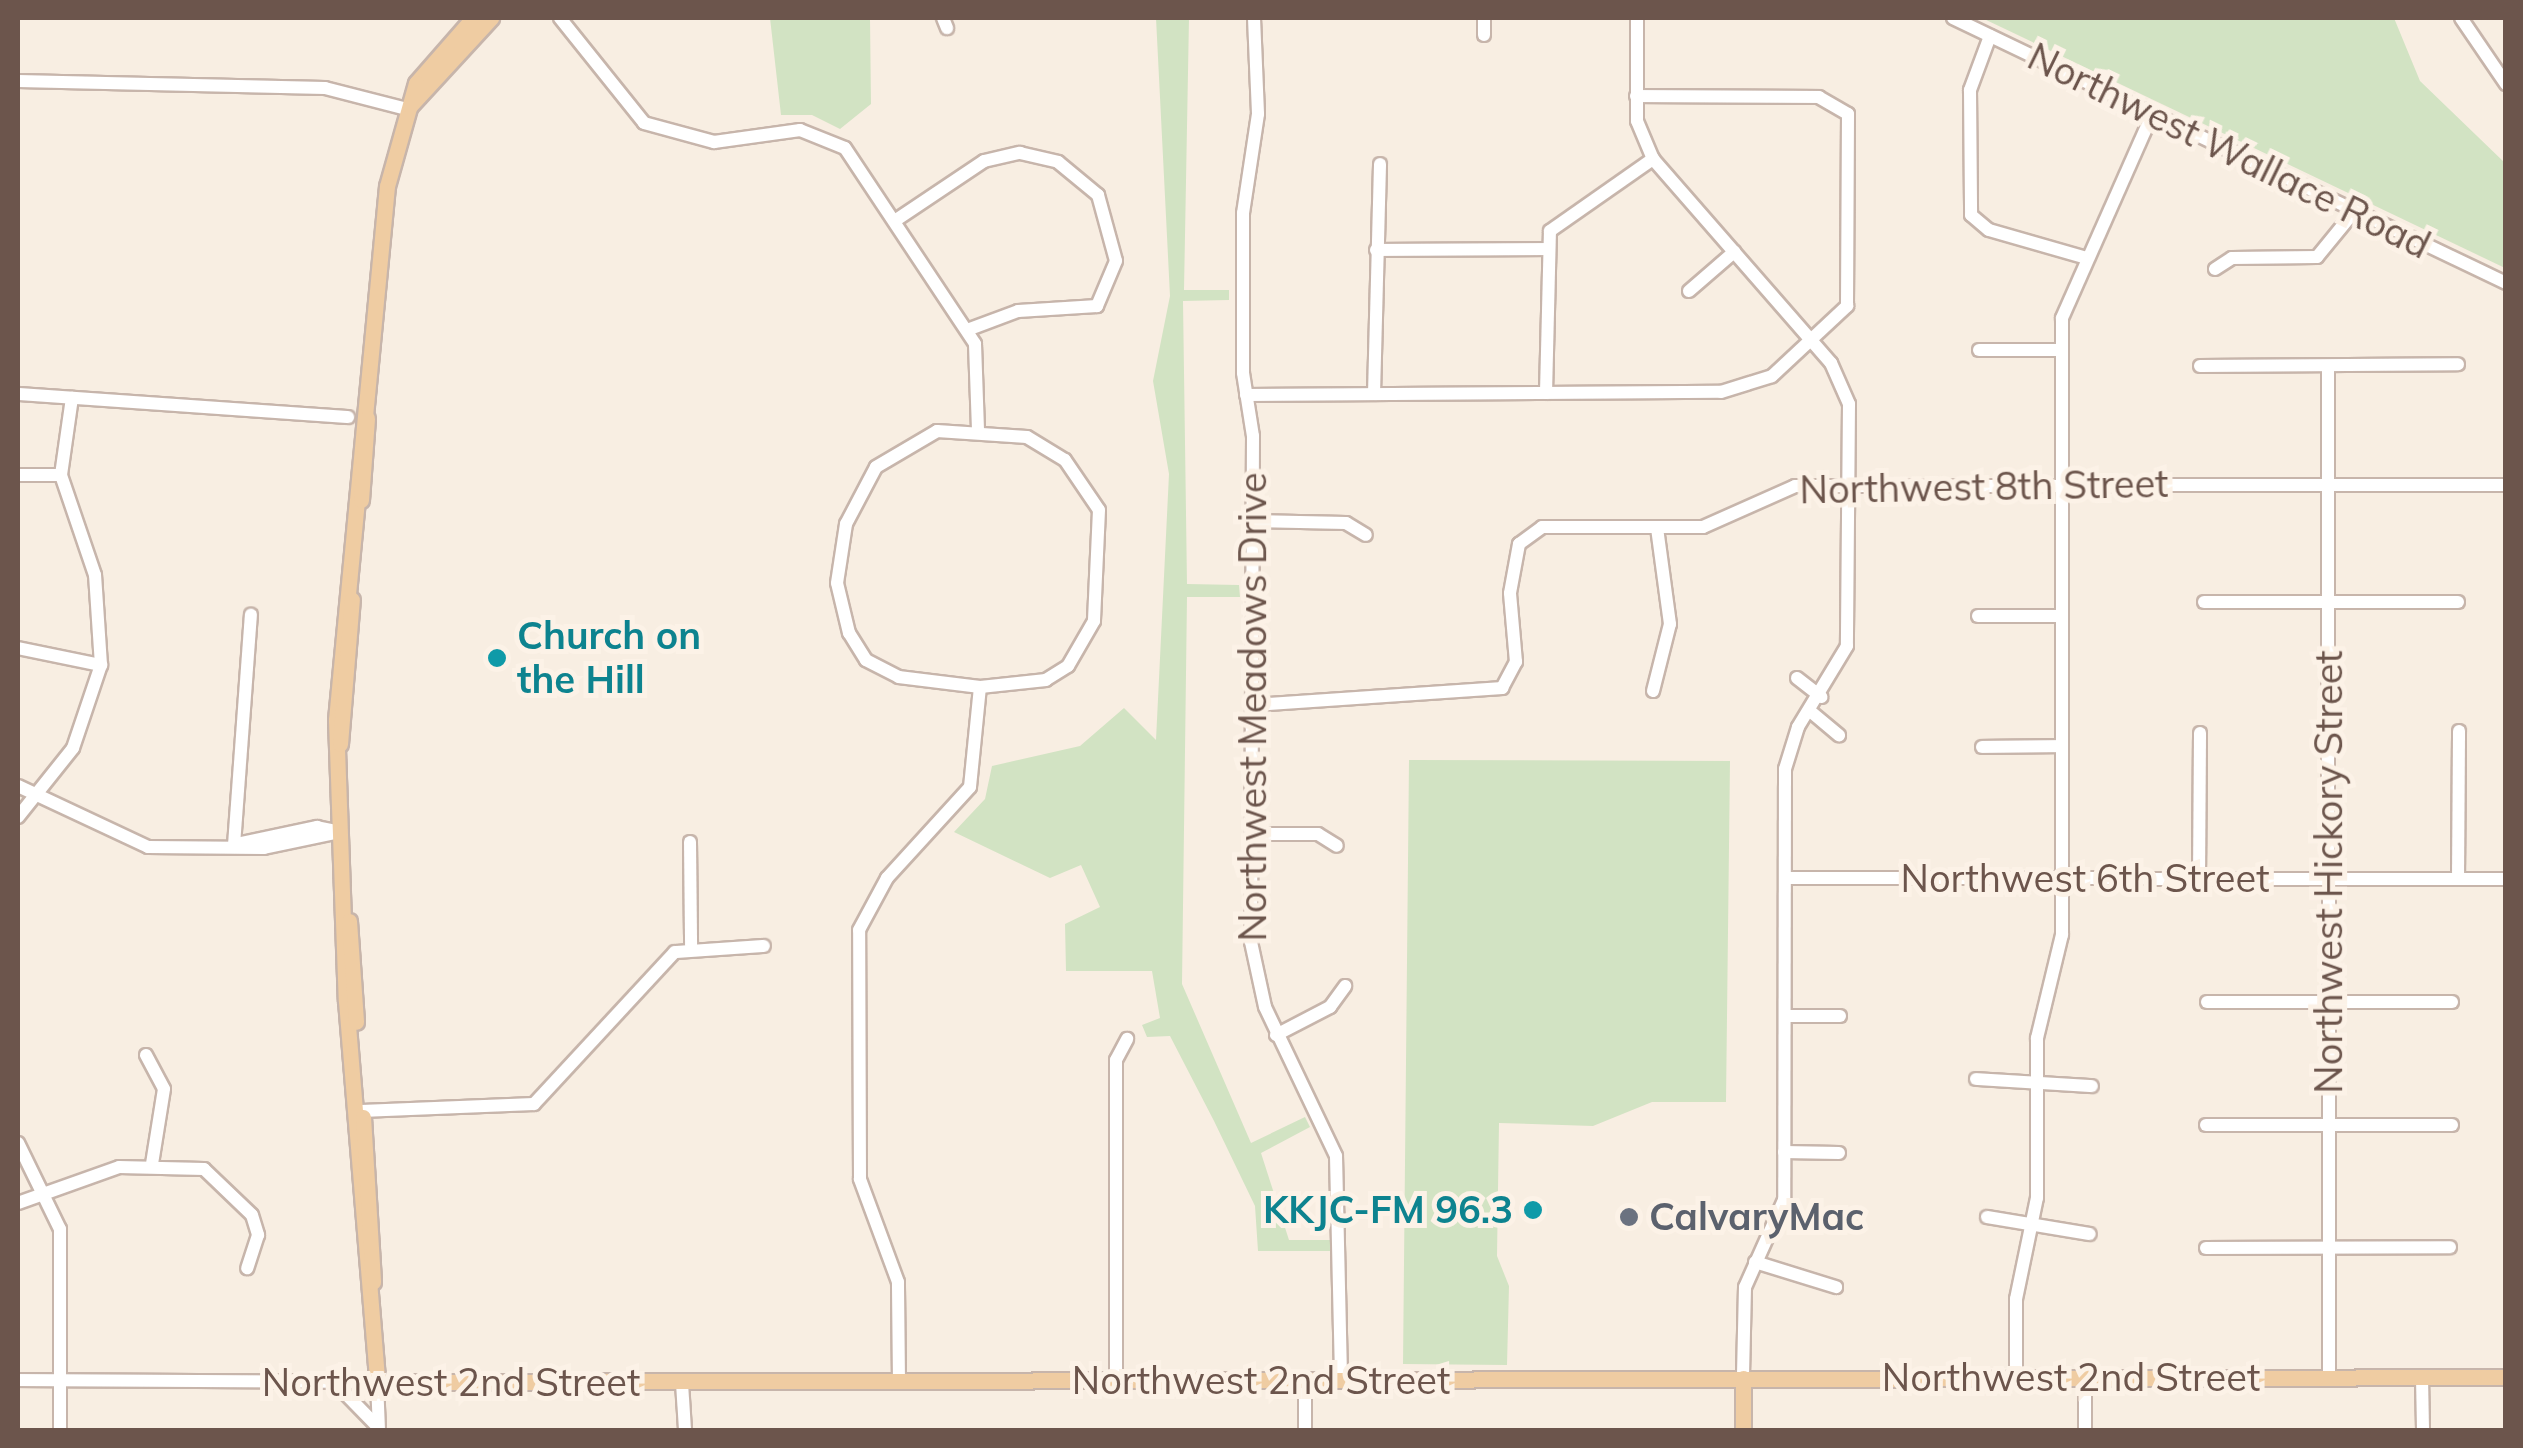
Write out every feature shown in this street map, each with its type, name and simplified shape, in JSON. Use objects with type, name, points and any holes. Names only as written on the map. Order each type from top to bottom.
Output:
[{"type":"main road","points":[[377,1382],[372,1157],[361,1111],[354,1031],[340,832],[339,747],[349,720],[352,597],[384,205],[416,83],[473,18]]},
{"type":"main road","points":[[407,109],[492,18]]},
{"type":"main road","name":"Northwest 2nd Street","points":[[377,1382],[2506,1377]]},
{"type":"main road","points":[[1742,1378],[1742,1430]]},
{"type":"street","points":[[560,18],[644,123],[714,142],[819,134],[851,155],[967,330],[978,356],[978,431]]},
{"type":"street","name":"Northwest Meadows Drive","points":[[1254,18],[1258,114],[1243,213],[1246,395],[1254,522],[1252,962],[1276,1035],[1336,1156],[1341,1380]]},
{"type":"street","points":[[1484,18],[1484,36]]},
{"type":"street","points":[[1637,18],[1636,96],[1652,159],[1812,340],[1849,404],[1847,646],[1822,697],[1810,710],[1785,769],[1782,1213],[1755,1262],[1743,1299],[1742,1378]]},
{"type":"street","name":"Northwest Wallace Road","points":[[1953,18],[2506,283]]},
{"type":"street","points":[[2461,18],[2506,84]]},
{"type":"street","points":[[1990,36],[1970,90],[1971,215],[1990,230],[2084,257]]},
{"type":"street","points":[[18,81],[326,88],[407,109]]},
{"type":"street","points":[[1246,395],[1748,387],[1812,340],[1847,306],[1852,287],[1848,114],[1818,97],[1636,96]]},
{"type":"street","points":[[2016,1378],[2019,1276],[2034,1225],[2041,1014],[2060,953],[2060,350],[2084,257],[2152,116]]},
{"type":"street","points":[[896,220],[984,161],[1020,153],[1058,162],[1098,195],[1116,261],[1097,306],[1018,312],[967,330]]},
{"type":"street","points":[[1546,393],[1548,249],[1560,216],[1652,159]]},
{"type":"street","points":[[1374,394],[1380,164]]},
{"type":"street","points":[[2215,269],[2232,258],[2317,258],[2353,213]]},
{"type":"street","points":[[1376,250],[1548,249]]},
{"type":"street","points":[[1690,291],[1734,252]]},
{"type":"street","points":[[1979,350],[2060,350]]},
{"type":"street","points":[[2200,366],[2458,364]]},
{"type":"street","name":"Northwest Hickory Street","points":[[2328,366],[2329,1378]]},
{"type":"street","points":[[18,394],[348,417]]},
{"type":"street","points":[[18,817],[86,722],[101,665],[95,575],[61,475],[72,398]]},
{"type":"street","points":[[978,431],[1027,438],[1064,460],[1087,486],[1103,537],[1094,621],[1068,666],[1032,684],[980,688],[899,677],[866,660],[838,583],[846,524],[876,466],[910,439],[978,431]]},
{"type":"street","points":[[18,476],[61,475]]},
{"type":"street","name":"Northwest 8th Street","points":[[1254,706],[1484,696],[1502,688],[1516,662],[1510,593],[1526,533],[1726,522],[1795,486],[2506,485]]},
{"type":"street","points":[[1254,522],[1346,523],[1366,535]]},
{"type":"street","points":[[1653,691],[1670,624],[1658,528]]},
{"type":"street","points":[[2204,602],[2458,602]]},
{"type":"street","points":[[234,845],[251,615]]},
{"type":"street","points":[[1978,616],[2062,616]]},
{"type":"street","points":[[18,648],[101,665]]},
{"type":"street","points":[[1797,678],[1822,697]]},
{"type":"street","points":[[899,1382],[898,1282],[860,1179],[859,930],[887,878],[970,787],[980,688]]},
{"type":"street","points":[[1810,710],[1839,734]]},
{"type":"street","points":[[2458,732],[2458,880]]},
{"type":"street","points":[[2199,879],[2200,734]]},
{"type":"street","points":[[1982,747],[2062,746]]},
{"type":"street","points":[[18,786],[148,846],[318,843],[340,832]]},
{"type":"street","points":[[1252,834],[1318,834],[1337,846]]},
{"type":"street","points":[[690,842],[691,945]]},
{"type":"street","name":"Northwest 6th Street","points":[[1785,878],[2506,880]]},
{"type":"street","points":[[361,1111],[534,1104],[657,964],[691,945],[764,946]]},
{"type":"street","points":[[1276,1035],[1330,1008],[1345,986]]},
{"type":"street","points":[[2207,1002],[2452,1002]]},
{"type":"street","points":[[1786,1016],[1840,1016]]},
{"type":"street","points":[[1116,1381],[1116,1060],[1128,1039]]},
{"type":"street","points":[[146,1055],[164,1088],[152,1164]]},
{"type":"street","points":[[1976,1079],[2037,1086],[2092,1086]]},
{"type":"street","points":[[2206,1125],[2452,1125]]},
{"type":"street","points":[[18,1143],[47,1188],[60,1229],[60,1430]]},
{"type":"street","points":[[1784,1152],[1839,1153]]},
{"type":"street","points":[[18,1203],[47,1188],[152,1164],[204,1169],[241,1198],[258,1235],[247,1268]]},
{"type":"street","points":[[1987,1217],[2090,1234]]},
{"type":"street","points":[[2206,1248],[2450,1247]]},
{"type":"street","points":[[1755,1262],[1836,1287]]},
{"type":"street","points":[[2422,1377],[2422,1430]]},
{"type":"street","points":[[2085,1430],[2086,1378]]},
{"type":"street","name":"Northwest 2nd Street","points":[[18,1380],[377,1382]]},
{"type":"street","points":[[1305,1380],[1305,1430]]},
{"type":"street","points":[[334,1382],[379,1429]]},
{"type":"street","points":[[377,1382],[379,1429]]},
{"type":"street","points":[[682,1383],[684,1430]]},
{"type":"green space","points":[[770,18],[870,18],[871,104],[840,129],[812,115],[781,115]]},
{"type":"green space","points":[[1156,18],[1189,18],[1184,290],[1229,290],[1229,300],[1183,301],[1187,584],[1239,585],[1240,597],[1187,597],[1182,984],[1251,1143],[1305,1117],[1310,1127],[1261,1153],[1289,1240],[1330,1240],[1330,1251],[1258,1251],[1255,1206],[1214,1121],[1170,1036],[1147,1037],[1142,1025],[1160,1018],[1152,971],[1066,971],[1065,924],[1100,907],[1081,865],[1050,878],[954,832],[985,799],[992,766],[1080,746],[1124,708],[1156,740],[1169,474],[1153,381],[1170,296]]},
{"type":"green space","points":[[1982,18],[2394,18],[2420,81],[2505,163],[2505,268]]},
{"type":"green space","points":[[1409,760],[1730,761],[1726,1102],[1652,1102],[1593,1126],[1499,1123],[1497,1256],[1509,1286],[1507,1365],[1403,1364]]},
{"type":"place","name":"Church on the Hill","points":[[497,658]]},
{"type":"place","name":"KKJC-FM 96.3","points":[[1533,1210]]},
{"type":"place","name":"CalvaryMac","points":[[1629,1217]]}]
